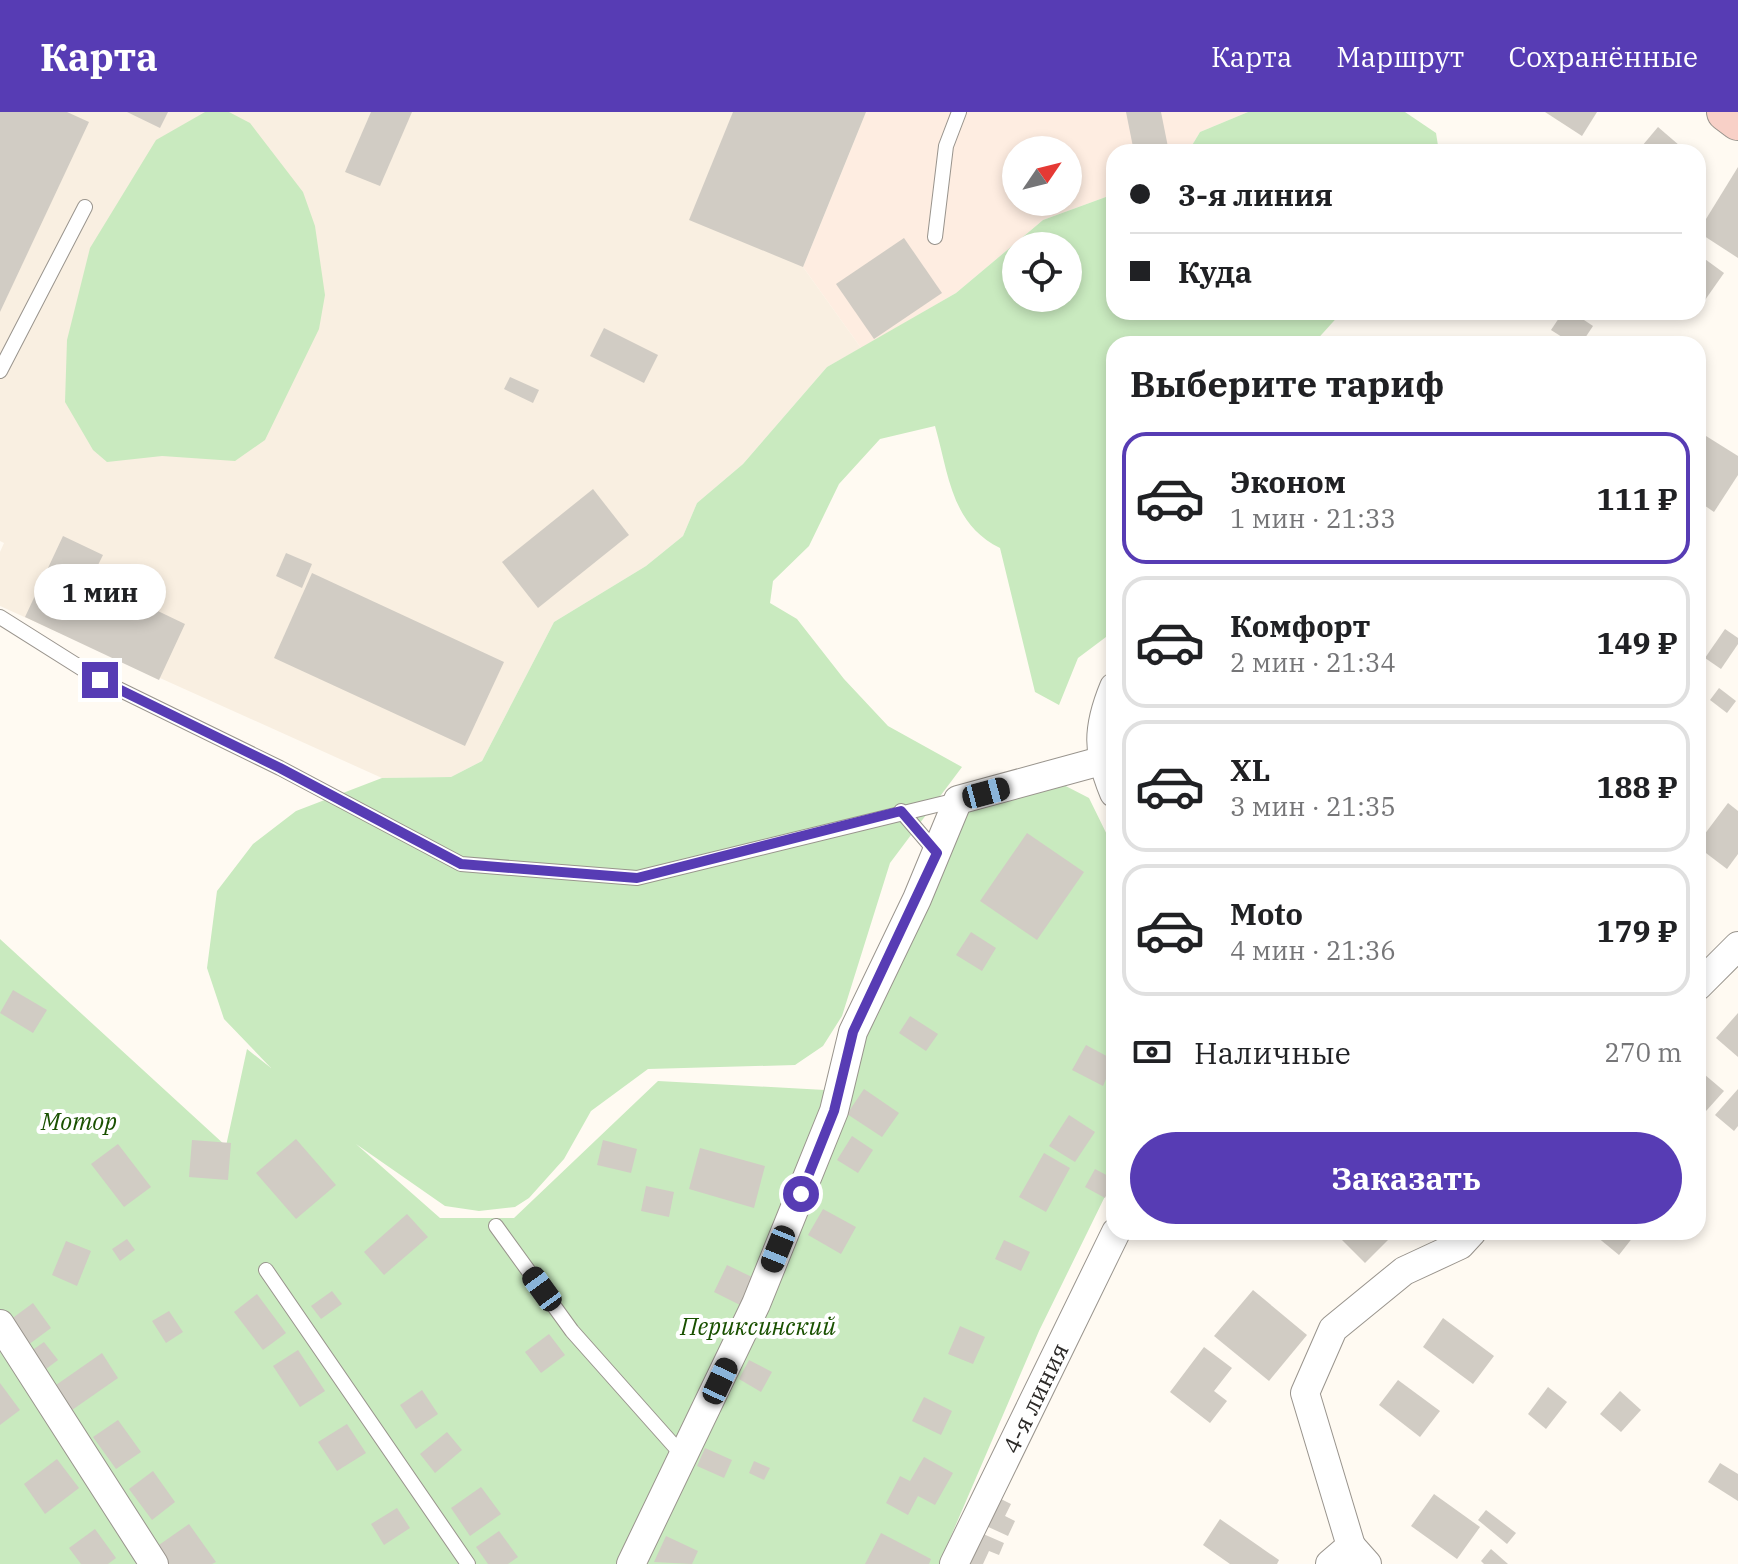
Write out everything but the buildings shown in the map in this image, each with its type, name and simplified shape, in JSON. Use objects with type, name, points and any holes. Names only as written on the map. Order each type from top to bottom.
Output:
[{"type":"street","points":[[1726,112],[1738,121]]},
{"type":"street","points":[[1106,707],[1102,717],[1101,761],[1106,773]]},
{"type":"street","points":[[631,1564],[756,1304],[834,1111],[853,1032],[937,853],[958,800],[1101,761]]},
{"type":"street","points":[[1706,978],[1738,946]]},
{"type":"street","name":"4-я линия","points":[[954,1564],[1112,1240]]},
{"type":"street","points":[[1349,1558],[1305,1393],[1333,1329],[1404,1271],[1465,1240]]},
{"type":"street","points":[[0,1324],[154,1564]]},
{"type":"lane","points":[[935,237],[946,146],[959,112]]},
{"type":"lane","points":[[0,371],[85,207]]},
{"type":"lane","points":[[0,617],[100,680],[280,768],[461,864],[637,878],[901,811],[958,800]]},
{"type":"lane","points":[[901,811],[937,853]]},
{"type":"lane","points":[[496,1226],[572,1331],[684,1457]]},
{"type":"lane","points":[[266,1270],[468,1564]]},
{"type":"shaded area","points":[[0,112],[866,112],[803,267],[861,348],[827,367],[743,464],[697,503],[683,536],[646,566],[554,622],[482,761],[451,777],[382,778],[0,606],[0,552],[4,543],[0,541]]},
{"type":"shaded area","points":[[866,112],[1248,112],[1200,132],[1193,144],[1106,144],[1106,197],[1082,206],[1082,136],[1002,136],[1002,216],[1054,216],[1043,220],[1029,232],[1002,232],[1002,254],[956,293],[861,348],[803,267]]},
{"type":"green space","points":[[205,112],[229,112],[250,123],[303,192],[315,226],[325,295],[319,329],[265,440],[235,461],[162,456],[107,462],[93,450],[65,402],[67,340],[90,248],[156,140]]},
{"type":"green space","points":[[1248,112],[1405,112],[1436,133],[1438,144],[1193,144],[1200,132]]},
{"type":"green space","points":[[1106,197],[1106,320],[1335,320],[1320,336],[1106,336],[1106,637],[1078,658],[1059,705],[1035,692],[1000,548],[971,526],[962,512],[954,496],[935,426],[880,439],[839,484],[809,546],[773,581],[770,603],[797,619],[844,679],[888,726],[962,767],[890,863],[842,1016],[823,1046],[795,1065],[648,1069],[591,1111],[564,1159],[529,1198],[515,1207],[479,1211],[445,1206],[356,1144],[440,1218],[514,1218],[658,1081],[825,1090],[947,820],[1054,780],[1089,798],[1106,833],[1106,1194],[1039,1331],[939,1564],[0,1564],[0,939],[226,1146],[247,1049],[271,1068],[224,1019],[207,968],[217,891],[253,844],[296,811],[382,778],[451,777],[482,761],[554,622],[646,566],[683,536],[697,503],[743,464],[827,367],[956,293],[1002,254],[1002,312],[1082,312],[1082,232],[1029,232],[1043,220],[1054,216],[1082,216],[1082,206]]},
{"type":"route","points":[[100,680],[280,768],[461,864],[637,878],[901,811],[937,853],[853,1032],[834,1111],[801,1194]]},
{"type":"park label","name":"Мотор","points":[[79,1121]]},
{"type":"park label","name":"Периксинский","points":[[758,1326]]}]
